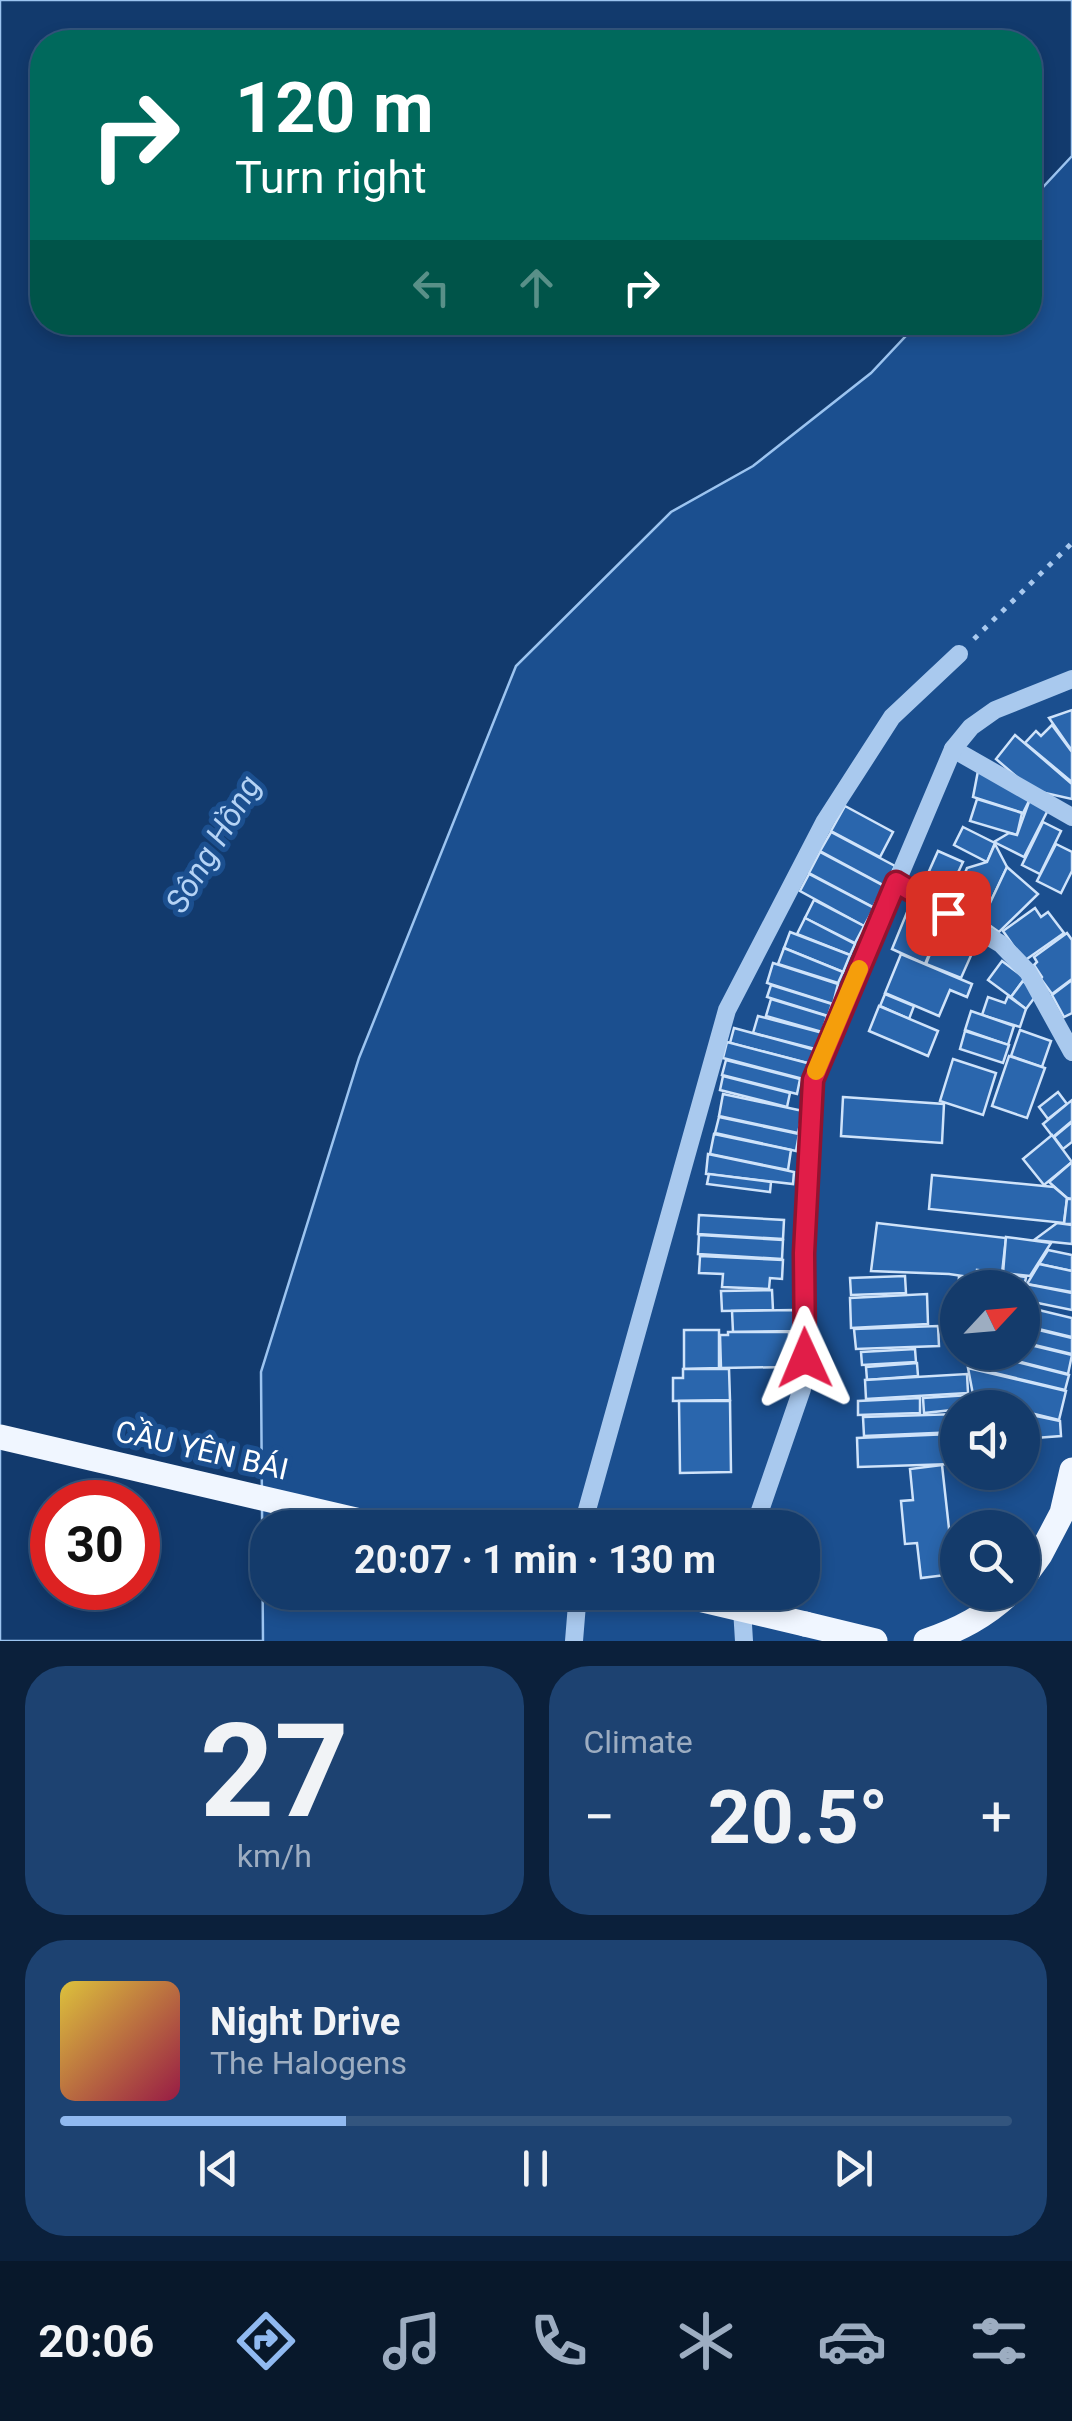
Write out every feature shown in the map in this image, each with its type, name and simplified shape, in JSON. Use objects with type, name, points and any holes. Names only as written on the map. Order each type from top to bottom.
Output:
[{"type":"main road","name":"CẦU YÊN BÁI","points":[[0,1437],[313,1510]]},
{"type":"main road","points":[[1040,1555],[1062,1513],[1072,1470]]},
{"type":"main road","points":[[746,1610],[875,1641]]},
{"type":"main road","points":[[926,1641],[992,1610]]},
{"type":"street","points":[[587,1510],[727,1010],[825,821],[892,718],[959,654]]},
{"type":"street","points":[[760,1510],[802,1389],[813,1080],[953,749],[971,727],[995,710],[1072,679]]},
{"type":"street","points":[[953,749],[1072,817]]},
{"type":"street","points":[[896,882],[1001,944],[1028,972],[1072,1052]]},
{"type":"street","points":[[574,1641],[577,1610]]},
{"type":"street","points":[[742,1610],[744,1641]]},
{"type":"path","points":[[959,654],[1072,542]]},
{"type":"water","name":"Sông Hồng","points":[[0,0],[1072,0],[1072,156],[1042,188],[1042,30],[30,30],[30,335],[907,335],[871,373],[753,466],[671,512],[516,666],[359,1058],[261,1372],[262,1510],[250,1510],[250,1610],[263,1610],[263,1641],[0,1641]]},
{"type":"building","points":[[1072,710],[1072,751],[1049,718]]},
{"type":"building","points":[[1052,725],[1072,752],[1072,782],[1025,743],[1036,731],[1041,736]]},
{"type":"building","points":[[1015,735],[1072,784],[1072,799],[1032,790],[996,759]]},
{"type":"building","points":[[978,771],[1030,799],[1023,813],[973,797]]},
{"type":"building","points":[[977,799],[1022,813],[1017,835],[970,821]]},
{"type":"building","points":[[1030,799],[1049,808],[1024,857],[994,842],[1009,833],[1017,835]]},
{"type":"building","points":[[845,806],[893,832],[880,857],[831,831]]},
{"type":"building","points":[[1043,822],[1061,831],[1040,874],[1022,865]]},
{"type":"building","points":[[963,827],[995,843],[987,862],[954,845]]},
{"type":"building","points":[[831,832],[895,866],[885,886],[820,851]]},
{"type":"building","points":[[995,844],[1007,867],[982,920],[952,905],[967,868],[987,862]]},
{"type":"building","points":[[1056,844],[1072,852],[1072,871],[1061,893],[1037,881]]},
{"type":"building","points":[[938,851],[963,862],[946,898],[922,887]]},
{"type":"building","points":[[820,852],[884,886],[873,907],[809,873]]},
{"type":"building","points":[[1007,867],[1038,894],[999,932],[982,920]]},
{"type":"building","points":[[809,874],[874,908],[864,926],[800,891]]},
{"type":"building","points":[[814,900],[864,926],[855,943],[805,918]]},
{"type":"building","points":[[910,905],[948,922],[944,930],[940,928],[925,964],[892,949]]},
{"type":"building","points":[[1035,908],[1041,917],[1048,912],[1064,933],[1024,961],[1003,931]]},
{"type":"building","points":[[805,918],[855,944],[850,955],[797,934]]},
{"type":"building","points":[[948,924],[977,942],[961,978],[926,964],[940,929],[945,931]]},
{"type":"building","points":[[790,932],[850,955],[843,972],[784,948]]},
{"type":"building","points":[[1067,933],[1072,940],[1072,979],[1052,994],[1034,965],[1034,957]]},
{"type":"building","points":[[784,948],[843,972],[838,983],[778,964]]},
{"type":"building","points":[[901,954],[972,984],[967,997],[950,990],[939,1016],[885,993]]},
{"type":"building","points":[[1002,961],[1025,978],[1011,997],[988,980]]},
{"type":"building","points":[[773,963],[838,984],[833,1004],[767,983]]},
{"type":"building","points":[[1072,980],[1072,1013],[1064,1017],[1052,995]]},
{"type":"building","points":[[1023,981],[1038,993],[1026,1009],[1011,997]]},
{"type":"building","points":[[771,985],[832,1004],[828,1016],[767,997]]},
{"type":"building","points":[[885,994],[914,1006],[909,1019],[880,1006]]},
{"type":"building","points":[[1008,996],[1026,1009],[1020,1027],[982,1015],[988,997],[1005,1003]]},
{"type":"building","points":[[771,999],[827,1016],[822,1032],[766,1016]]},
{"type":"building","points":[[879,1006],[938,1031],[928,1056],[869,1031]]},
{"type":"building","points":[[971,1011],[1014,1026],[1008,1045],[965,1030]]},
{"type":"building","points":[[758,1016],[823,1033],[819,1050],[753,1033]]},
{"type":"building","points":[[734,1028],[819,1051],[815,1065],[730,1043]]},
{"type":"building","points":[[1020,1030],[1051,1041],[1042,1067],[1011,1056]]},
{"type":"building","points":[[965,1031],[1009,1045],[1003,1063],[960,1049]]},
{"type":"building","points":[[727,1042],[811,1064],[807,1080],[723,1058]]},
{"type":"building","points":[[1009,1056],[1045,1068],[1027,1118],[992,1106]]},
{"type":"building","points":[[953,1059],[996,1073],[983,1115],[940,1101]]},
{"type":"building","points":[[726,1060],[800,1079],[797,1094],[722,1075]]},
{"type":"building","points":[[723,1076],[790,1093],[787,1107],[720,1090]]},
{"type":"building","points":[[1058,1092],[1067,1104],[1048,1119],[1039,1107]]},
{"type":"building","points":[[723,1094],[803,1111],[798,1133],[719,1116]]},
{"type":"building","points":[[843,1097],[944,1104],[942,1143],[841,1136]]},
{"type":"building","points":[[1072,1100],[1072,1121],[1053,1137],[1043,1124]]},
{"type":"building","points":[[719,1117],[799,1134],[796,1151],[715,1133]]},
{"type":"building","points":[[1072,1122],[1072,1142],[1063,1149],[1054,1137]]},
{"type":"building","points":[[714,1134],[791,1150],[788,1170],[710,1154]]},
{"type":"building","points":[[1052,1135],[1072,1162],[1044,1185],[1023,1159]]},
{"type":"building","points":[[708,1154],[794,1172],[793,1184],[706,1174]]},
{"type":"building","points":[[1072,1162],[1072,1199],[1049,1182]]},
{"type":"building","points":[[709,1174],[771,1182],[770,1192],[707,1184]]},
{"type":"building","points":[[932,1175],[1054,1187],[1067,1198],[1064,1223],[929,1209]]},
{"type":"building","points":[[1067,1199],[1072,1199],[1072,1224],[1064,1224]]},
{"type":"building","points":[[699,1215],[784,1220],[783,1239],[698,1234]]},
{"type":"building","points":[[877,1223],[1006,1238],[1002,1270],[940,1270],[940,1274],[871,1271]]},
{"type":"building","points":[[1057,1223],[1072,1225],[1072,1244],[1034,1240]]},
{"type":"building","points":[[699,1235],[783,1240],[782,1259],[698,1254]]},
{"type":"building","points":[[1006,1237],[1051,1243],[1034,1270],[1003,1270]]},
{"type":"building","points":[[1048,1250],[1072,1255],[1072,1271],[1039,1264]]},
{"type":"building","points":[[700,1256],[783,1260],[782,1279],[770,1278],[769,1289],[722,1287],[723,1274],[699,1273]]},
{"type":"building","points":[[1039,1264],[1072,1271],[1072,1292],[1040,1286],[1040,1270],[1035,1270]]},
{"type":"building","points":[[905,1276],[906,1293],[851,1295],[850,1278]]},
{"type":"building","points":[[1040,1287],[1072,1293],[1072,1310],[1040,1303]]},
{"type":"building","points":[[772,1290],[773,1310],[722,1311],[721,1291]]},
{"type":"building","points":[[927,1294],[928,1324],[851,1328],[850,1298]]},
{"type":"building","points":[[794,1310],[795,1331],[733,1332],[732,1311]]},
{"type":"building","points":[[1040,1310],[1072,1318],[1072,1337],[1040,1329]]},
{"type":"building","points":[[938,1326],[939,1346],[856,1349],[854,1329]]},
{"type":"building","points":[[684,1330],[719,1330],[719,1368],[684,1369]]},
{"type":"building","points":[[1040,1330],[1072,1338],[1072,1354],[1040,1346]]},
{"type":"building","points":[[789,1332],[789,1367],[721,1368],[720,1335]]},
{"type":"building","points":[[1040,1347],[1072,1355],[1068,1374],[1040,1367]]},
{"type":"building","points":[[915,1349],[916,1362],[862,1365],[861,1352]]},
{"type":"building","points":[[917,1363],[918,1376],[867,1380],[866,1367]]},
{"type":"building","points":[[1040,1368],[1069,1375],[1065,1390],[982,1370]]},
{"type":"building","points":[[683,1369],[729,1369],[730,1400],[673,1401],[673,1378],[683,1378]]},
{"type":"building","points":[[968,1370],[1066,1391],[1059,1420],[1040,1415],[1040,1390],[972,1390]]},
{"type":"building","points":[[967,1374],[968,1390],[866,1399],[865,1380]]},
{"type":"building","points":[[940,1397],[940,1411],[924,1413],[923,1398]]},
{"type":"building","points":[[920,1398],[920,1413],[858,1415],[858,1401]]},
{"type":"building","points":[[679,1401],[730,1401],[731,1472],[680,1473]]},
{"type":"building","points":[[940,1415],[940,1433],[864,1436],[863,1417]]},
{"type":"building","points":[[1040,1417],[1060,1421],[1061,1436],[1040,1438]]},
{"type":"building","points":[[940,1434],[940,1464],[858,1467],[857,1438]]},
{"type":"building","points":[[940,1465],[940,1490],[945,1490],[947,1510],[940,1510],[940,1576],[921,1578],[917,1543],[905,1544],[901,1501],[913,1500],[910,1469]]},
{"type":"slow traffic","points":[[816,1071],[859,969]]},
{"type":"route","points":[[805,1358],[804,1253],[813,1080],[896,882],[948,913]]}]
